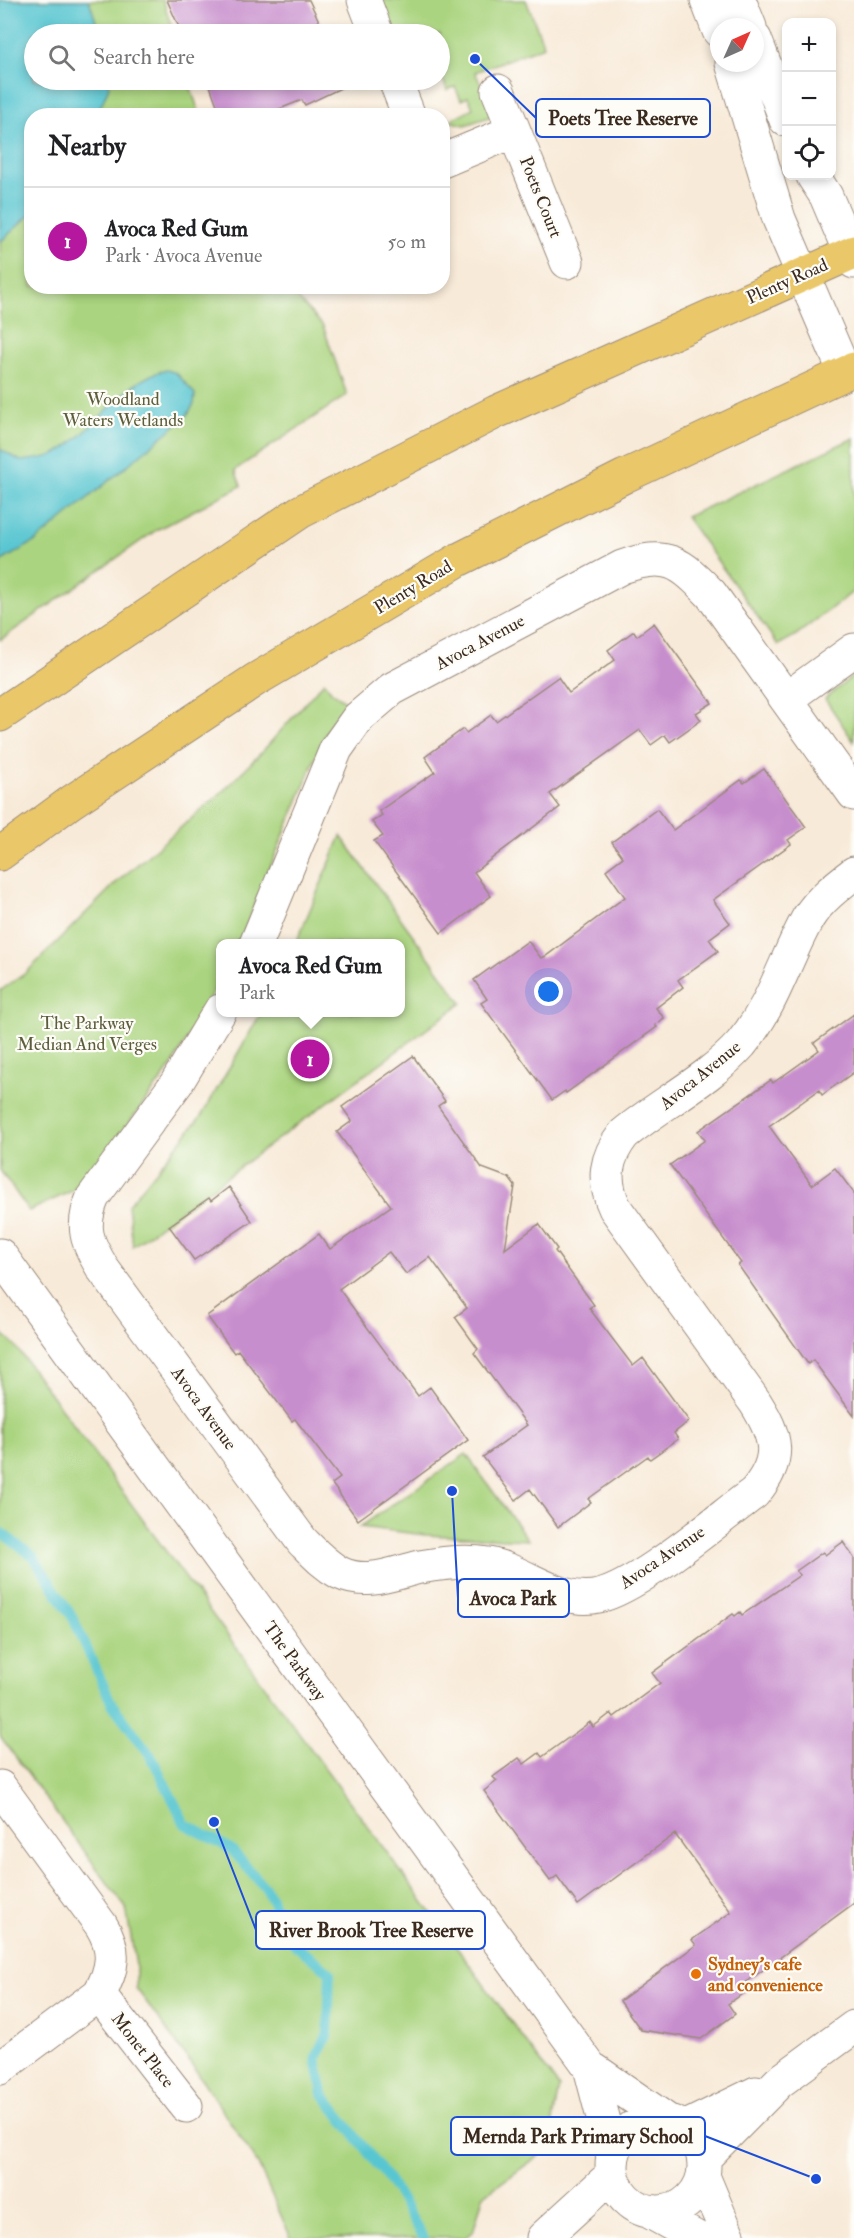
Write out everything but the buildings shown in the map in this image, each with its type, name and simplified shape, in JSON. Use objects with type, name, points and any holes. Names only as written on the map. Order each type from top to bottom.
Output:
[{"type":"highway","name":"Plenty Road","points":[[0,715],[300,512],[495,412],[802,274],[853,256]]},
{"type":"highway","name":"Plenty Road","points":[[0,854],[71,802],[255,680],[460,559],[625,476],[849,371]]},
{"type":"street","points":[[364,0],[373,24]]},
{"type":"street","points":[[706,0],[714,18]]},
{"type":"street","points":[[740,0],[747,18]]},
{"type":"street","points":[[764,63],[782,110]]},
{"type":"street","points":[[735,72],[779,219],[802,274],[849,371]]},
{"type":"street","points":[[399,90],[406,108]]},
{"type":"street","name":"Poets Court","points":[[498,91],[567,262]]},
{"type":"street","points":[[450,158],[514,131]]},
{"type":"street","points":[[816,180],[826,196],[853,256]]},
{"type":"street","name":"Avoca Avenue","points":[[258,939],[289,870],[330,762],[344,734],[358,718],[392,689],[622,567],[656,559],[669,560],[682,566],[711,594],[854,794]]},
{"type":"street","points":[[786,699],[854,650]]},
{"type":"street","name":"Avoca Avenue","points":[[216,1017],[176,1084],[93,1197],[85,1215],[86,1232],[91,1249],[103,1269],[302,1541],[323,1562],[342,1574],[363,1579],[452,1562],[488,1563],[516,1573],[561,1595],[580,1598],[600,1596],[648,1570],[754,1492],[766,1479],[774,1458],[775,1445],[769,1424],[755,1402],[615,1208],[606,1178],[608,1163],[614,1147],[624,1134],[716,1066],[740,1045],[776,992],[808,917],[823,899],[854,873]]},
{"type":"street","name":"The Parkway","points":[[0,1255],[590,2067],[676,2125]]},
{"type":"street","points":[[0,1787],[109,1938],[113,1962],[108,1980],[99,1994],[0,2068]]},
{"type":"street","name":"Monet Place","points":[[99,1994],[186,2106]]},
{"type":"street","points":[[545,2237],[640,2208],[663,2212],[689,2201],[698,2190],[704,2167],[779,2082],[854,2027]]},
{"type":"street","name":"The Parkway","points":[[590,2067],[613,2165]]},
{"type":"street","points":[[676,2125],[779,2082]]},
{"type":"street","points":[[697,2238],[640,2208],[616,2186],[613,2165],[618,2143],[627,2132],[640,2124],[654,2120],[676,2125],[700,2147],[704,2167],[729,2238]]},
{"type":"street","points":[[545,2237],[613,2165]]},
{"type":"green space","name":"Woodland Waters Wetlands","points":[[0,0],[163,0],[171,24],[24,24],[24,90],[191,90],[198,108],[24,108],[24,294],[293,294],[323,326],[347,395],[235,470],[241,486],[158,529],[0,640]]},
{"type":"green space","points":[[378,0],[526,0],[544,46],[475,72],[495,115],[465,125],[452,122],[452,119],[473,108],[468,97],[461,100],[455,87],[450,89],[450,24],[388,24]]},
{"type":"green space","points":[[854,438],[854,591],[796,635],[778,645],[686,517]]},
{"type":"green space","points":[[854,675],[854,742],[825,699]]},
{"type":"green space","name":"The Parkway Median And Verges","points":[[324,682],[332,692],[348,703],[334,719],[325,735],[241,939],[216,939],[216,987],[171,1067],[113,1144],[72,1191],[29,1211],[0,1170],[0,991],[27,972],[118,881],[220,794],[261,753]]},
{"type":"green space","points":[[341,836],[462,1003],[133,1246],[128,1205],[202,1115],[259,1017],[405,1017],[405,939],[298,939]]},
{"type":"green space","points":[[0,1331],[16,1347],[559,2087],[548,2149],[483,2196],[473,2232],[465,2238],[291,2238],[258,2164],[197,2072],[136,1988],[136,1965],[126,1908],[0,1736]]},
{"type":"green space","points":[[466,1454],[528,1540],[425,1535],[360,1527]]},
{"type":"water","points":[[0,0],[89,0],[97,24],[24,24],[24,90],[108,90],[100,108],[24,108],[24,220],[0,242]]},
{"type":"water","points":[[167,370],[176,373],[195,394],[194,404],[186,417],[36,541],[0,562],[0,449],[21,461],[53,455],[71,444],[137,383]]},
{"type":"waterway","points":[[0,1532],[33,1556],[73,1618],[112,1704],[151,1756],[185,1824],[231,1849],[266,1889],[295,1945],[330,1972],[328,2034],[316,2058],[323,2094],[389,2180],[424,2238]]},
{"type":"place","name":"Poets Tree Reserve","points":[[475,59]]},
{"type":"place","name":"Avoca Red Gum","points":[[310,1059]]},
{"type":"place","name":"Avoca Park","points":[[452,1491]]},
{"type":"place","name":"River Brook Tree Reserve","points":[[214,1822]]},
{"type":"place","name":"Sydney's cafe and convenience","points":[[696,1974]]},
{"type":"place","name":"Mernda Park Primary School","points":[[816,2179]]}]
